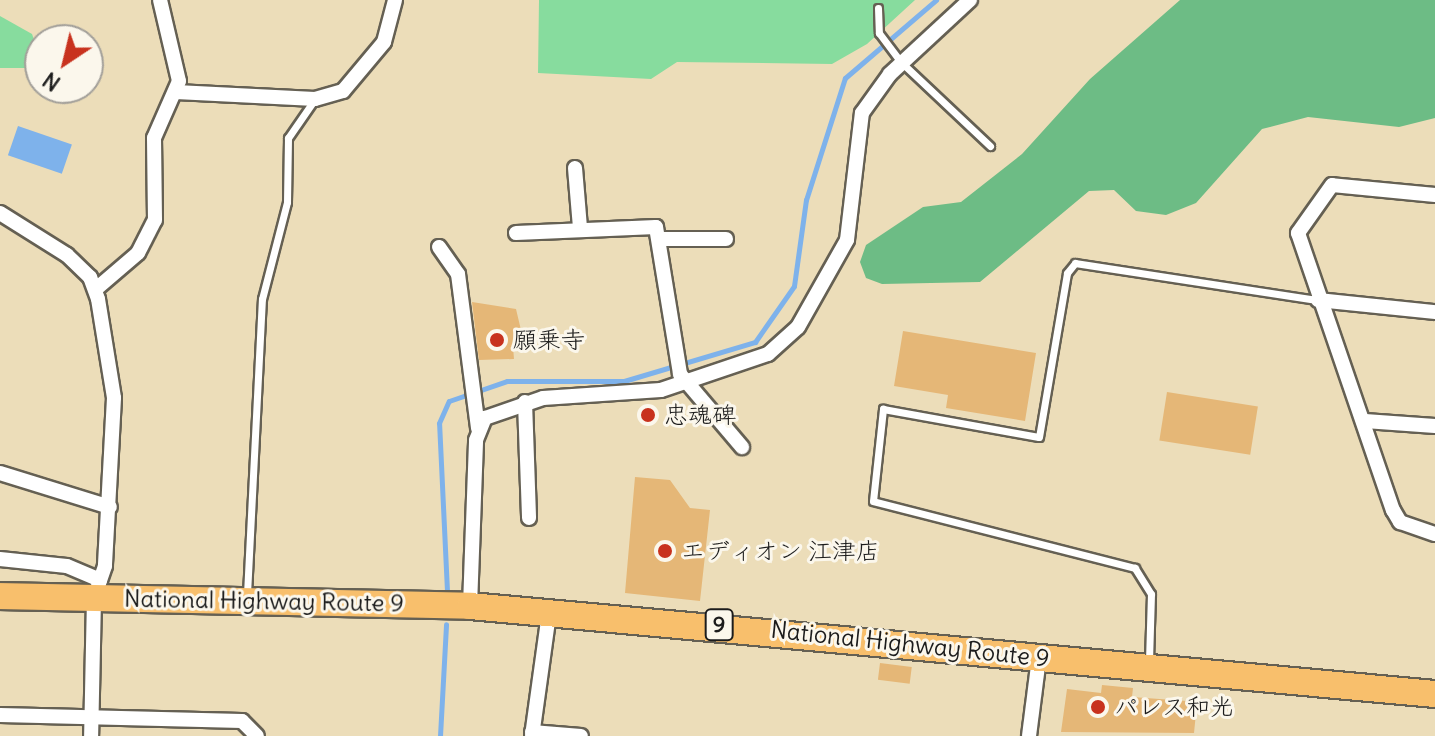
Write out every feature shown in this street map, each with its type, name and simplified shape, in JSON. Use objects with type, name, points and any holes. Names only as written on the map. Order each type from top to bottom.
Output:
[{"type":"highway","name":"National Highway Route 9","points":[[0,596],[97,589],[247,601],[470,606],[1435,694]]},
{"type":"street","points":[[96,289],[129,263],[151,232],[154,138],[176,92],[179,74],[160,0]]},
{"type":"street","points":[[176,92],[315,99],[357,81],[384,42],[395,0]]},
{"type":"street","points":[[478,429],[488,415],[525,402],[616,399],[681,374],[768,354],[798,327],[847,240],[862,113],[897,58],[970,0]]},
{"type":"street","points":[[575,168],[580,228]]},
{"type":"street","points":[[1435,195],[1332,185],[1298,233],[1318,300],[1400,522],[1435,534]]},
{"type":"street","points":[[0,213],[67,255],[96,289],[114,398],[110,507],[97,589],[91,736]]},
{"type":"street","points":[[516,233],[647,223],[661,239],[681,374],[742,447]]},
{"type":"street","points":[[661,239],[726,239]]},
{"type":"street","points":[[439,247],[458,274],[478,429],[470,606]]},
{"type":"street","points":[[1318,300],[1435,312]]},
{"type":"street","points":[[525,402],[529,518]]},
{"type":"street","points":[[1365,421],[1435,426]]},
{"type":"street","points":[[0,473],[110,507]]},
{"type":"street","points":[[0,559],[67,566],[97,589]]},
{"type":"street","points":[[549,614],[532,734],[581,736]]},
{"type":"street","points":[[1029,736],[1039,658]]},
{"type":"street","points":[[0,715],[242,721],[257,736]]},
{"type":"lane","points":[[878,8],[879,33],[897,58],[990,146]]},
{"type":"lane","points":[[247,601],[262,299],[287,202],[288,138],[315,99]]},
{"type":"lane","points":[[1148,667],[1151,594],[1135,568],[873,501],[883,409],[1039,437],[1067,273],[1075,263],[1318,300]]},
{"type":"green space","points":[[539,0],[915,0],[867,44],[832,64],[677,62],[651,79],[538,73]]},
{"type":"green space","points":[[1180,0],[1435,0],[1435,118],[1399,127],[1308,117],[1262,129],[1196,203],[1166,215],[1136,211],[1114,190],[1089,191],[980,282],[882,284],[866,278],[860,262],[866,245],[923,207],[961,202],[1022,154],[1090,79]]},
{"type":"green space","points":[[0,16],[24,30],[24,68],[0,68]]},
{"type":"water","points":[[18,126],[72,145],[62,174],[8,155]]},
{"type":"building","name":"願乗寺","points":[[472,302],[516,309],[525,347],[513,347],[514,359],[479,360]]},
{"type":"building","points":[[903,331],[1036,353],[1025,421],[946,408],[948,395],[894,386]]},
{"type":"building","points":[[1167,392],[1258,406],[1250,455],[1159,440]]},
{"type":"building","name":"エディオン 江津店","points":[[635,477],[670,480],[690,508],[710,510],[700,601],[625,593]]},
{"type":"building","points":[[880,663],[912,667],[910,684],[878,680]]},
{"type":"building","points":[[1102,685],[1133,688],[1132,697],[1187,701],[1196,713],[1194,733],[1061,732],[1067,689],[1101,693]]},
{"type":"waterway","points":[[447,591],[439,423],[449,401],[507,381],[624,381],[755,342],[794,286],[806,200],[845,78],[936,0]]},
{"type":"waterway","points":[[440,736],[446,624]]},
{"type":"place","name":"願乗寺","points":[[497,340]]},
{"type":"place","name":"忠魂碑","points":[[648,415]]},
{"type":"place","name":"エディオン 江津店","points":[[665,551]]},
{"type":"place","name":"パレス和光","points":[[1098,707]]}]
